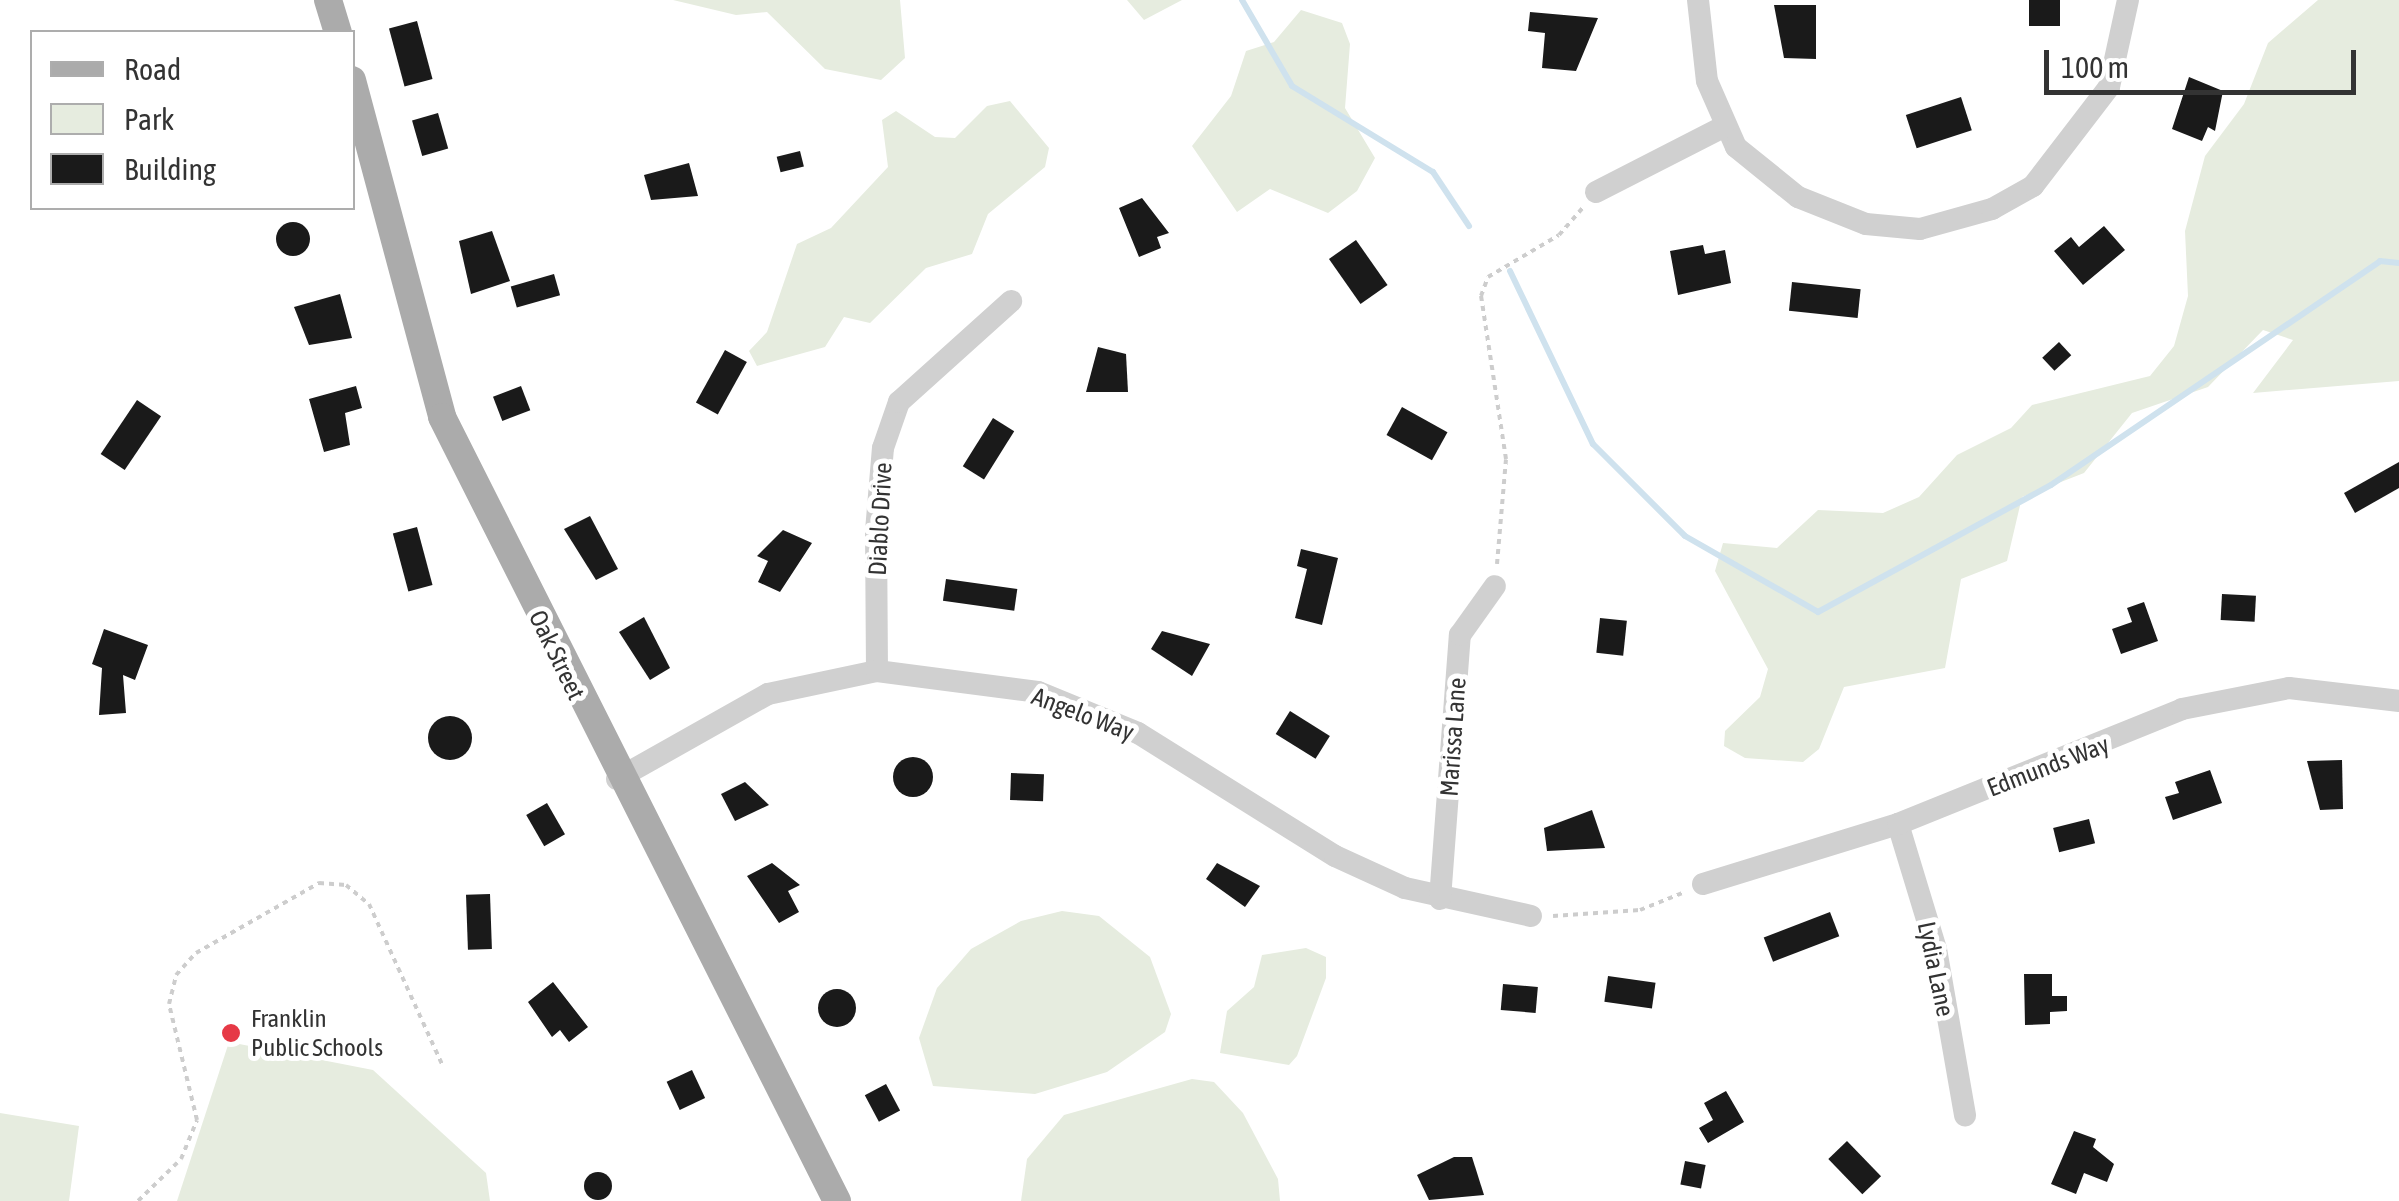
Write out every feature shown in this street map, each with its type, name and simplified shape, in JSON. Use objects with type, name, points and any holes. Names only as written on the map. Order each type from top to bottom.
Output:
[{"type":"main road","points":[[328,0],[337,30]]},
{"type":"main road","name":"Oak Street","points":[[355,91],[442,417],[616,778],[837,1201]]},
{"type":"street","points":[[1698,0],[1722,126],[1774,181],[1840,215],[1893,229],[1966,219],[2033,186],[2083,128],[2117,66],[2128,0]]},
{"type":"street","points":[[1596,192],[1722,126]]},
{"type":"street","name":"Diablo Drive","points":[[878,671],[876,531],[883,448],[900,402],[1011,301]]},
{"type":"street","name":"Marissa Lane","points":[[1440,898],[1460,635],[1495,586]]},
{"type":"street","name":"Angelo Way","points":[[616,778],[768,694],[878,671],[1038,692],[1138,733],[1335,856],[1440,898],[1531,916]]},
{"type":"street","name":"Edmunds Way","points":[[1703,884],[1898,824],[2182,709],[2289,688],[2399,701]]},
{"type":"street","name":"Lydia Lane","points":[[1898,824],[1936,949],[1965,1116]]},
{"type":"path","points":[[1495,586],[1506,459],[1482,296],[1488,277],[1559,235],[1596,192]]},
{"type":"path","points":[[138,1201],[181,1159],[197,1120],[169,1004],[176,975],[196,953],[319,883],[346,885],[369,904],[442,1064]]},
{"type":"path","points":[[1531,916],[1640,910],[1703,884]]},
{"type":"green space","points":[[673,0],[900,0],[905,58],[881,80],[825,69],[767,12],[736,15]]},
{"type":"green space","points":[[1127,0],[1182,0],[1144,20]]},
{"type":"green space","points":[[2318,0],[2399,0],[2399,381],[2253,393],[2293,340],[2263,330],[2208,387],[2132,413],[2084,473],[2022,497],[2007,561],[1961,579],[1945,668],[1844,687],[1819,749],[1803,762],[1745,758],[1724,746],[1725,731],[1760,697],[1768,669],[1715,571],[1723,543],[1777,548],[1818,510],[1883,513],[1919,497],[1957,455],[2011,428],[2032,405],[2150,376],[2174,346],[2188,296],[2185,231],[2205,156],[2244,104],[2268,43]]},
{"type":"green space","points":[[1301,10],[1342,23],[1350,44],[1345,108],[1375,158],[1357,191],[1328,213],[1270,189],[1237,212],[1192,146],[1231,96],[1246,51],[1274,42]]},
{"type":"green space","points":[[1010,101],[1049,148],[1045,167],[988,214],[972,254],[926,268],[870,323],[844,317],[825,347],[757,366],[749,351],[767,332],[797,244],[831,228],[888,167],[882,120],[896,111],[935,137],[955,138],[987,106]]},
{"type":"green space","points":[[1062,911],[1099,916],[1150,957],[1171,1014],[1165,1032],[1107,1072],[1035,1094],[933,1086],[919,1038],[937,988],[971,949],[1021,921]]},
{"type":"green space","points":[[1306,948],[1326,957],[1326,978],[1297,1056],[1289,1065],[1220,1053],[1227,1011],[1254,987],[1262,955]]},
{"type":"green space","points":[[229,1042],[373,1070],[486,1173],[490,1201],[177,1201]]},
{"type":"green space","points":[[1192,1079],[1214,1082],[1243,1113],[1278,1179],[1280,1201],[1021,1201],[1027,1159],[1064,1115]]},
{"type":"green space","points":[[0,1113],[79,1126],[69,1201],[0,1201]]},
{"type":"building","points":[[2029,0],[2060,0],[2060,26],[2029,26]]},
{"type":"building","points":[[1774,5],[1816,5],[1816,59],[1784,58]]},
{"type":"building","points":[[1530,12],[1598,18],[1576,71],[1542,68],[1545,33],[1528,31]]},
{"type":"building","points":[[417,21],[433,79],[405,86],[389,29]]},
{"type":"building","points":[[2189,77],[2223,91],[2215,131],[2208,127],[2202,141],[2172,129]]},
{"type":"building","points":[[1961,97],[1972,130],[1917,148],[1906,115]]},
{"type":"building","points":[[438,113],[448,149],[422,156],[412,120]]},
{"type":"building","points":[[800,151],[804,167],[781,172],[777,157]]},
{"type":"building","points":[[689,163],[698,196],[651,200],[644,175]]},
{"type":"building","points":[[1142,198],[1169,233],[1157,237],[1161,248],[1139,257],[1119,208]]},
{"type":"building","points":[[293,222],[305,227],[310,239],[305,251],[293,256],[281,251],[276,239],[281,227]]},
{"type":"building","points":[[2104,226],[2125,250],[2083,285],[2054,251],[2071,237],[2079,247]]},
{"type":"building","points":[[492,231],[510,281],[471,294],[459,241]]},
{"type":"building","points":[[1356,240],[1388,285],[1361,304],[1329,259]]},
{"type":"building","points":[[1703,245],[1705,254],[1725,250],[1731,283],[1678,295],[1670,251]]},
{"type":"building","points":[[554,274],[560,295],[517,308],[511,286]]},
{"type":"building","points":[[1792,282],[1861,289],[1858,318],[1789,311]]},
{"type":"building","points":[[340,294],[352,338],[309,345],[294,307]]},
{"type":"building","points":[[2059,342],[2071,355],[2054,371],[2042,358]]},
{"type":"building","points":[[1098,347],[1126,354],[1128,392],[1086,392]]},
{"type":"building","points":[[725,350],[747,362],[718,415],[696,402]]},
{"type":"building","points":[[356,386],[362,408],[345,413],[350,445],[324,452],[309,399]]},
{"type":"building","points":[[521,386],[530,410],[502,421],[493,397]]},
{"type":"building","points":[[137,400],[161,416],[125,470],[101,454]]},
{"type":"building","points":[[1402,407],[1447,432],[1432,460],[1386,435]]},
{"type":"building","points":[[993,418],[1014,431],[984,480],[963,466]]},
{"type":"building","points":[[2399,462],[2399,488],[2355,513],[2344,493]]},
{"type":"building","points":[[590,516],[618,569],[596,580],[564,529]]},
{"type":"building","points":[[417,527],[433,585],[408,591],[393,533]]},
{"type":"building","points":[[783,530],[812,543],[780,592],[758,582],[768,561],[757,556]]},
{"type":"building","points":[[1301,549],[1338,558],[1322,625],[1295,618],[1307,569],[1297,566]]},
{"type":"building","points":[[946,579],[1017,589],[1014,611],[943,601]]},
{"type":"building","points":[[2222,594],[2256,596],[2255,622],[2221,620]]},
{"type":"building","points":[[2144,602],[2158,641],[2121,654],[2112,629],[2132,622],[2127,608]]},
{"type":"building","points":[[644,617],[670,668],[650,680],[619,632]]},
{"type":"building","points":[[1600,618],[1627,621],[1623,656],[1596,653]]},
{"type":"building","points":[[104,629],[148,645],[135,680],[123,675],[126,713],[99,715],[102,668],[92,664]]},
{"type":"building","points":[[1162,631],[1210,644],[1192,676],[1151,649]]},
{"type":"building","points":[[1290,711],[1330,736],[1316,759],[1276,734]]},
{"type":"building","points":[[450,716],[465,723],[472,738],[465,753],[450,760],[435,753],[428,738],[435,723]]},
{"type":"building","points":[[913,757],[927,763],[933,777],[927,791],[913,797],[899,791],[893,777],[899,763]]},
{"type":"building","points":[[2342,760],[2343,809],[2320,810],[2307,761]]},
{"type":"building","points":[[2210,770],[2222,803],[2173,820],[2165,797],[2179,793],[2175,782]]},
{"type":"building","points":[[1011,773],[1044,774],[1043,801],[1010,800]]},
{"type":"building","points":[[745,782],[769,805],[735,821],[721,794]]},
{"type":"building","points":[[547,803],[565,834],[544,846],[526,815]]},
{"type":"building","points":[[1592,810],[1605,848],[1547,851],[1544,828]]},
{"type":"building","points":[[2089,819],[2095,843],[2059,852],[2053,828]]},
{"type":"building","points":[[772,863],[800,885],[788,891],[799,912],[779,923],[747,876]]},
{"type":"building","points":[[1217,863],[1260,886],[1245,907],[1206,879]]},
{"type":"building","points":[[490,894],[492,949],[468,950],[466,895]]},
{"type":"building","points":[[1830,912],[1839,936],[1773,962],[1764,937]]},
{"type":"building","points":[[2024,974],[2052,974],[2052,996],[2067,996],[2067,1011],[2050,1012],[2050,1024],[2025,1025]]},
{"type":"building","points":[[1608,976],[1656,983],[1652,1008],[1604,1002]]},
{"type":"building","points":[[553,982],[588,1027],[569,1042],[560,1030],[552,1037],[528,1002]]},
{"type":"building","points":[[1503,984],[1538,987],[1536,1013],[1501,1010]]},
{"type":"building","points":[[837,989],[850,995],[856,1008],[850,1021],[837,1027],[824,1021],[818,1008],[824,995]]},
{"type":"building","points":[[692,1070],[705,1098],[680,1110],[667,1082]]},
{"type":"building","points":[[886,1084],[900,1110],[879,1122],[865,1095]]},
{"type":"building","points":[[1726,1091],[1744,1122],[1708,1143],[1699,1128],[1713,1120],[1704,1103]]},
{"type":"building","points":[[2074,1131],[2096,1139],[2093,1147],[2114,1164],[2107,1182],[2084,1173],[2076,1194],[2051,1184]]},
{"type":"building","points":[[1847,1141],[1881,1176],[1862,1194],[1828,1159]]},
{"type":"building","points":[[1454,1157],[1472,1157],[1484,1195],[1429,1200],[1417,1175]]},
{"type":"building","points":[[1685,1161],[1706,1165],[1701,1189],[1680,1185]]},
{"type":"building","points":[[598,1172],[608,1176],[612,1186],[608,1196],[598,1200],[588,1196],[584,1186],[588,1176]]},
{"type":"waterway","points":[[1242,0],[1292,86],[1433,172],[1469,226]]},
{"type":"waterway","points":[[1510,271],[1593,444],[1685,536],[1818,612],[2051,485],[2380,261],[2399,263]]},
{"type":"place","name":"Franklin Public Schools","points":[[231,1033]]}]
